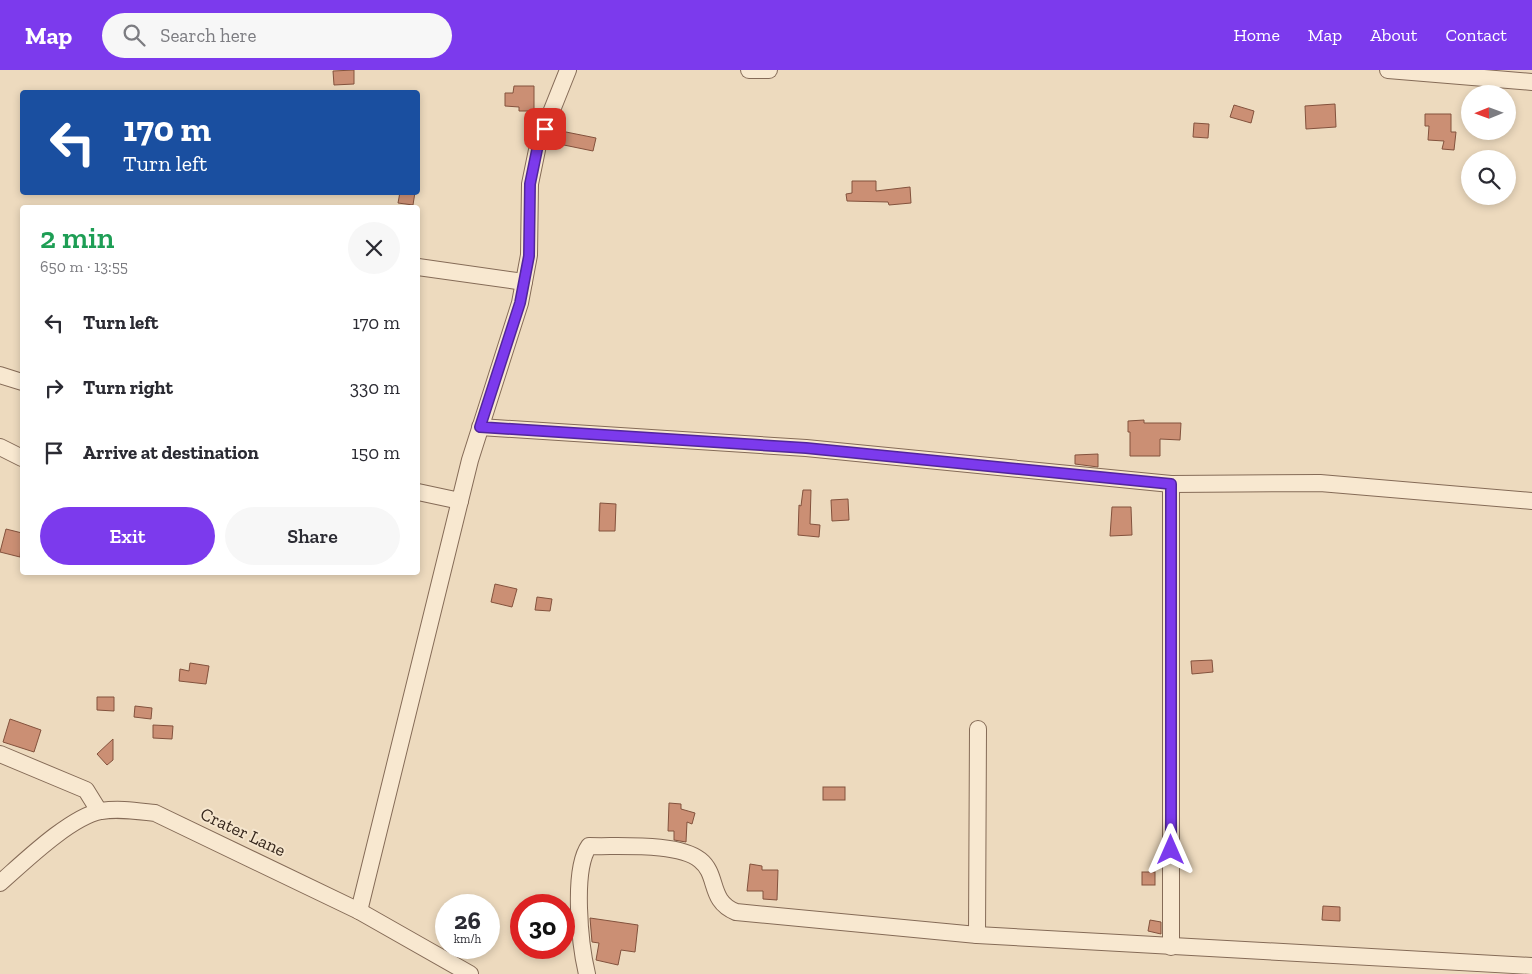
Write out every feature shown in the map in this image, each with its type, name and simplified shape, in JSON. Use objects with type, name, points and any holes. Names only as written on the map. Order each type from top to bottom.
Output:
[{"type":"street","points":[[359,911],[460,501],[480,427],[520,303],[529,256],[530,184],[538,145],[568,70]]},
{"type":"street","points":[[749,70],[769,70]]},
{"type":"street","points":[[1388,70],[1532,82]]},
{"type":"street","points":[[420,267],[524,282]]},
{"type":"street","points":[[0,375],[20,381]]},
{"type":"street","points":[[480,427],[806,448],[1171,484],[1320,482],[1532,501]]},
{"type":"street","points":[[0,446],[20,457]]},
{"type":"street","points":[[1171,484],[1171,947]]},
{"type":"street","points":[[420,492],[460,501]]},
{"type":"street","points":[[977,935],[978,729]]},
{"type":"street","points":[[0,754],[86,790],[99,811]]},
{"type":"street","name":"Crater Lane","points":[[0,883],[75,822],[99,811],[126,809],[155,813],[359,911],[470,974]]},
{"type":"street","points":[[587,974],[583,958],[579,909],[584,854],[589,846],[652,848],[686,852],[701,860],[725,907],[736,912],[977,935],[1171,947],[1447,968],[1532,966]]},
{"type":"building","points":[[354,70],[354,84],[334,85],[333,71]]},
{"type":"building","points":[[514,86],[534,86],[534,111],[519,111],[519,107],[505,106],[505,93],[513,93]]},
{"type":"building","points":[[1335,104],[1336,127],[1306,129],[1305,106]]},
{"type":"building","points":[[1234,105],[1254,111],[1251,123],[1230,117]]},
{"type":"building","points":[[1425,114],[1451,114],[1451,132],[1456,132],[1454,150],[1442,149],[1444,141],[1428,140],[1429,126],[1425,126]]},
{"type":"building","points":[[1194,123],[1209,124],[1208,138],[1193,137]]},
{"type":"building","points":[[561,131],[596,138],[593,151],[559,144]]},
{"type":"building","points":[[852,181],[876,181],[876,191],[910,187],[911,203],[889,205],[888,202],[847,201],[846,194],[852,193]]},
{"type":"building","points":[[399,195],[415,195],[413,205],[398,203]]},
{"type":"building","points":[[1144,420],[1144,423],[1181,423],[1180,440],[1160,439],[1160,456],[1130,456],[1128,421]]},
{"type":"building","points":[[1098,454],[1098,467],[1075,464],[1075,455]]},
{"type":"building","points":[[803,490],[811,490],[810,524],[820,525],[819,537],[798,535],[799,505],[801,506]]},
{"type":"building","points":[[848,499],[849,520],[832,521],[831,500]]},
{"type":"building","points":[[600,503],[616,504],[615,531],[599,531]]},
{"type":"building","points":[[1112,507],[1131,507],[1132,535],[1110,536]]},
{"type":"building","points":[[6,529],[20,532],[20,557],[0,552]]},
{"type":"building","points":[[495,584],[517,589],[512,607],[491,602]]},
{"type":"building","points":[[537,597],[552,599],[550,611],[535,610]]},
{"type":"building","points":[[1212,660],[1213,672],[1192,674],[1191,661]]},
{"type":"building","points":[[190,663],[209,666],[206,684],[179,681],[180,669],[189,671]]},
{"type":"building","points":[[97,697],[114,697],[114,711],[97,710]]},
{"type":"building","points":[[135,706],[152,708],[151,719],[134,717]]},
{"type":"building","points":[[10,719],[41,730],[34,752],[3,742]]},
{"type":"building","points":[[153,725],[173,726],[172,739],[153,738]]},
{"type":"building","points":[[113,739],[113,760],[107,765],[97,754]]},
{"type":"building","points":[[823,787],[845,787],[845,800],[823,800]]},
{"type":"building","points":[[669,803],[681,804],[681,809],[695,813],[692,824],[687,822],[686,842],[674,840],[674,831],[668,831]]},
{"type":"building","points":[[750,864],[762,866],[762,870],[778,870],[777,900],[763,899],[763,891],[747,891]]},
{"type":"building","points":[[1142,872],[1155,872],[1155,885],[1142,885]]},
{"type":"building","points":[[1323,906],[1340,907],[1340,921],[1322,920]]},
{"type":"building","points":[[590,918],[638,925],[635,952],[621,950],[618,965],[596,960],[599,943],[592,942]]},
{"type":"building","points":[[1150,920],[1161,922],[1161,934],[1148,931]]},
{"type":"route","points":[[545,129],[538,145],[530,184],[529,256],[520,303],[480,427],[646,436],[806,448],[1171,484],[1171,850]]}]
